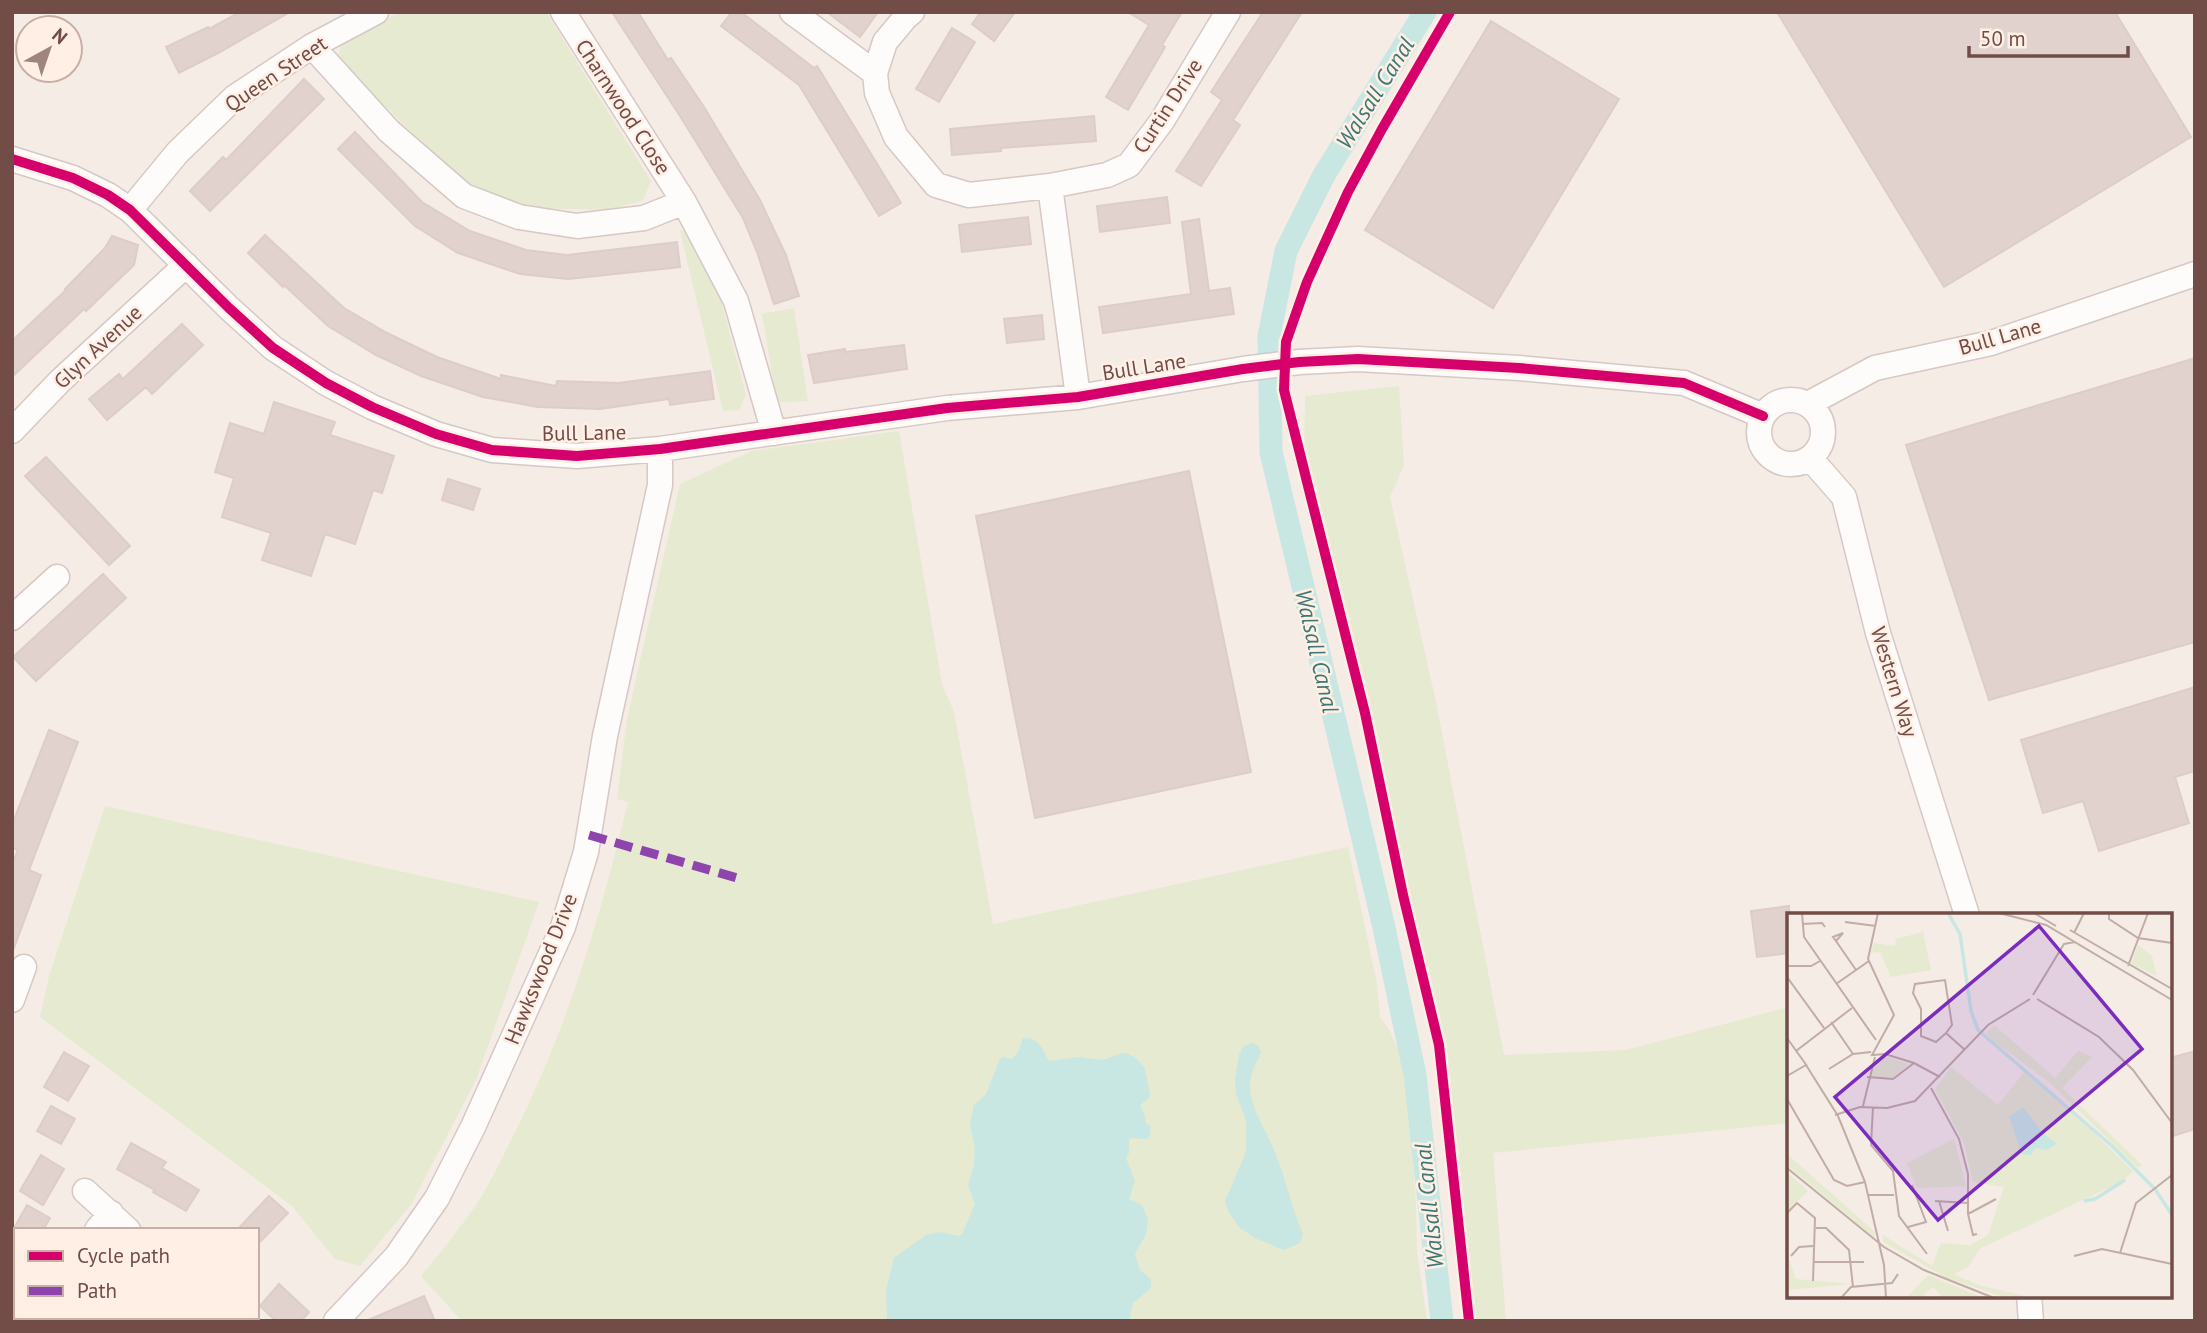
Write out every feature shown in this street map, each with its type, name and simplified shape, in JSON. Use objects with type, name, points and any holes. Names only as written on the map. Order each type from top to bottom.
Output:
[{"type":"street","name":"Queen Street","points":[[130,210],[178,152],[235,97],[312,46],[376,12]]},
{"type":"street","name":"Charnwood Close","points":[[563,12],[684,202],[736,301],[774,433]]},
{"type":"street","points":[[792,12],[875,73],[886,42],[912,12]]},
{"type":"street","name":"Curtin Drive","points":[[875,73],[877,93],[896,137],[936,185],[969,195],[1050,186],[1107,175],[1129,165],[1162,121],[1228,12]]},
{"type":"street","points":[[312,46],[389,131],[464,197],[519,217],[578,226],[644,218],[684,202]]},
{"type":"street","name":"Bull Lane","points":[[12,159],[73,178],[108,195],[130,210],[273,348],[350,397],[436,434],[492,450],[578,456],[660,449],[947,408],[1078,397],[1242,369],[1358,359],[1518,368],[1685,383],[1763,416],[1778,402],[1798,400],[1808,404],[1875,368],[1991,343],[2195,274]]},
{"type":"street","points":[[1050,186],[1078,397]]},
{"type":"street","name":"Glyn Avenue","points":[[12,431],[60,381],[186,265]]},
{"type":"street","points":[[1763,416],[1760,437],[1770,456],[1790,464],[1801,463],[1818,450],[1824,430],[1822,420],[1808,404]]},
{"type":"street","name":"Hawkswood Drive","points":[[336,1321],[396,1257],[437,1198],[473,1127],[563,927],[586,852],[605,736],[660,485],[660,449]]},
{"type":"street","name":"Western Way","points":[[1810,458],[1844,497],[1878,633],[1966,913]]},
{"type":"street","points":[[12,618],[57,577]]},
{"type":"street","points":[[12,1000],[24,967]]},
{"type":"street","points":[[85,1191],[112,1224]]},
{"type":"street","points":[[2029,1298],[2031,1321]]},
{"type":"green space","points":[[401,12],[546,12],[651,181],[643,200],[610,210],[525,208],[464,183],[337,59],[343,41]]},
{"type":"green space","points":[[680,231],[690,232],[718,289],[746,395],[739,410],[723,411]]},
{"type":"green space","points":[[794,308],[808,401],[780,402],[775,393],[762,314]]},
{"type":"green space","points":[[1399,386],[1404,465],[1390,497],[1436,702],[1504,1055],[1626,1050],[1787,1008],[1787,1123],[1493,1153],[1506,1321],[1469,1321],[1439,1045],[1403,895],[1365,713],[1304,462],[1305,396]]},
{"type":"green space","points":[[899,431],[942,684],[954,712],[993,924],[1348,847],[1377,984],[1380,1017],[1389,1029],[1406,1068],[1417,1251],[1427,1321],[462,1321],[421,1276],[470,1214],[496,1170],[551,1053],[581,971],[628,802],[617,799],[627,719],[680,484],[752,451]]},
{"type":"green space","points":[[105,806],[539,902],[476,1080],[412,1203],[360,1266],[335,1259],[292,1206],[40,1017],[49,976]]},
{"type":"water","points":[[1022,1039],[1038,1043],[1049,1061],[1079,1057],[1103,1060],[1122,1053],[1138,1060],[1145,1069],[1150,1095],[1140,1105],[1146,1123],[1151,1127],[1150,1136],[1147,1139],[1129,1139],[1129,1153],[1126,1158],[1135,1181],[1129,1199],[1142,1205],[1148,1220],[1146,1234],[1135,1254],[1140,1270],[1151,1279],[1151,1288],[1133,1303],[1129,1321],[887,1321],[886,1290],[894,1258],[926,1235],[939,1232],[959,1236],[962,1234],[975,1204],[968,1185],[974,1165],[975,1149],[970,1125],[973,1106],[986,1094],[1000,1059],[1011,1059],[1019,1050]]},
{"type":"water","points":[[1251,1043],[1258,1045],[1261,1053],[1250,1080],[1251,1097],[1278,1161],[1303,1234],[1300,1243],[1284,1250],[1255,1238],[1240,1228],[1229,1213],[1225,1201],[1246,1152],[1246,1120],[1236,1094],[1235,1079],[1239,1055],[1243,1047]]},
{"type":"building","points":[[240,12],[290,12],[179,73],[166,47],[208,27],[209,29]]},
{"type":"building","points":[[612,12],[638,12],[668,60],[671,58],[704,107],[760,200],[786,255],[799,296],[774,304],[743,218]]},
{"type":"building","points":[[732,12],[741,12],[814,68],[817,66],[901,203],[879,216],[799,85],[721,26]]},
{"type":"building","points":[[827,12],[878,12],[860,37]]},
{"type":"building","points":[[981,12],[1015,12],[994,41],[972,24]]},
{"type":"building","points":[[1128,12],[1182,12],[1128,110],[1106,97],[1149,25]]},
{"type":"building","points":[[1263,12],[1302,12],[1233,120],[1240,125],[1201,186],[1176,171],[1222,100],[1211,92]]},
{"type":"building","points":[[1777,12],[2115,12],[2191,137],[1944,287]]},
{"type":"building","points":[[1491,21],[1619,99],[1493,308],[1365,230]]},
{"type":"building","points":[[952,28],[975,42],[939,102],[916,89]]},
{"type":"building","points":[[304,79],[324,99],[210,211],[190,191],[223,157],[226,160]]},
{"type":"building","points":[[1094,116],[1096,141],[1001,148],[1001,151],[952,155],[950,129]]},
{"type":"building","points":[[355,132],[422,202],[470,231],[526,250],[567,255],[677,242],[680,267],[568,279],[520,274],[458,253],[415,226],[338,149]]},
{"type":"building","points":[[1167,197],[1170,223],[1100,232],[1097,206]]},
{"type":"building","points":[[1028,217],[1031,244],[962,252],[959,225]]},
{"type":"building","points":[[1199,219],[1209,291],[1230,288],[1234,314],[1103,333],[1099,307],[1191,294],[1182,222]]},
{"type":"building","points":[[265,235],[344,308],[437,357],[501,379],[501,375],[556,386],[557,381],[618,383],[710,371],[714,399],[670,405],[669,399],[600,409],[538,407],[483,397],[421,376],[376,355],[328,326],[284,285],[283,287],[248,253]]},
{"type":"building","points":[[112,236],[138,245],[134,265],[12,377],[12,341],[66,290],[105,248]]},
{"type":"building","points":[[1042,315],[1044,339],[1007,343],[1004,319]]},
{"type":"building","points":[[182,324],[203,345],[152,394],[146,387],[107,420],[89,399],[119,374],[123,379]]},
{"type":"building","points":[[904,345],[907,369],[814,383],[808,355],[845,349],[845,352]]},
{"type":"building","points":[[2195,358],[2195,642],[1989,700],[1906,445]]},
{"type":"building","points":[[274,402],[335,422],[330,435],[394,456],[382,493],[373,490],[355,544],[325,534],[311,576],[262,560],[271,533],[222,517],[234,478],[215,472],[230,423],[264,434]]},
{"type":"building","points":[[46,457],[130,546],[109,565],[25,476]]},
{"type":"building","points":[[1189,471],[1251,772],[1035,818],[976,516]]},
{"type":"building","points":[[448,479],[480,489],[473,510],[442,500]]},
{"type":"building","points":[[103,574],[126,598],[36,681],[13,657]]},
{"type":"building","points":[[2195,687],[2195,771],[2175,777],[2189,823],[2099,851],[2083,801],[2043,813],[2021,740]]},
{"type":"building","points":[[49,730],[78,742],[29,870],[41,875],[12,948],[12,864],[18,850],[12,848],[12,825]]},
{"type":"building","points":[[1789,906],[1787,953],[1757,957],[1751,911]]},
{"type":"building","points":[[2195,1051],[2195,1129],[2172,1136],[2172,1057]]},
{"type":"building","points":[[64,1052],[89,1066],[68,1101],[44,1087]]},
{"type":"building","points":[[51,1106],[75,1119],[61,1144],[37,1131]]},
{"type":"building","points":[[131,1143],[166,1162],[162,1168],[199,1190],[186,1211],[117,1169]]},
{"type":"building","points":[[41,1155],[64,1169],[43,1205],[20,1191]]},
{"type":"building","points":[[269,1196],[288,1213],[259,1243],[259,1228],[239,1228]]},
{"type":"building","points":[[27,1205],[50,1218],[44,1228],[14,1228]]},
{"type":"building","points":[[279,1284],[309,1312],[301,1321],[276,1321],[260,1306]]},
{"type":"building","points":[[424,1296],[435,1321],[366,1321]]},
{"type":"waterway","name":"Walsall Canal","points":[[1425,12],[1324,175],[1286,251],[1269,336],[1271,452],[1383,923],[1415,1075],[1442,1321]]},
{"type":"marked path","points":[[589,835],[737,878]]},
{"type":"cycle path","points":[[1450,12],[1348,192],[1307,282],[1286,342],[1284,390],[1365,713],[1403,895],[1439,1045],[1469,1321]]},
{"type":"cycle path","points":[[12,159],[73,178],[108,195],[130,210],[273,348],[326,383],[372,407],[436,434],[492,450],[577,456],[660,449],[947,408],[1078,397],[1243,369],[1299,362],[1358,359],[1519,368],[1684,383],[1763,416]]}]
